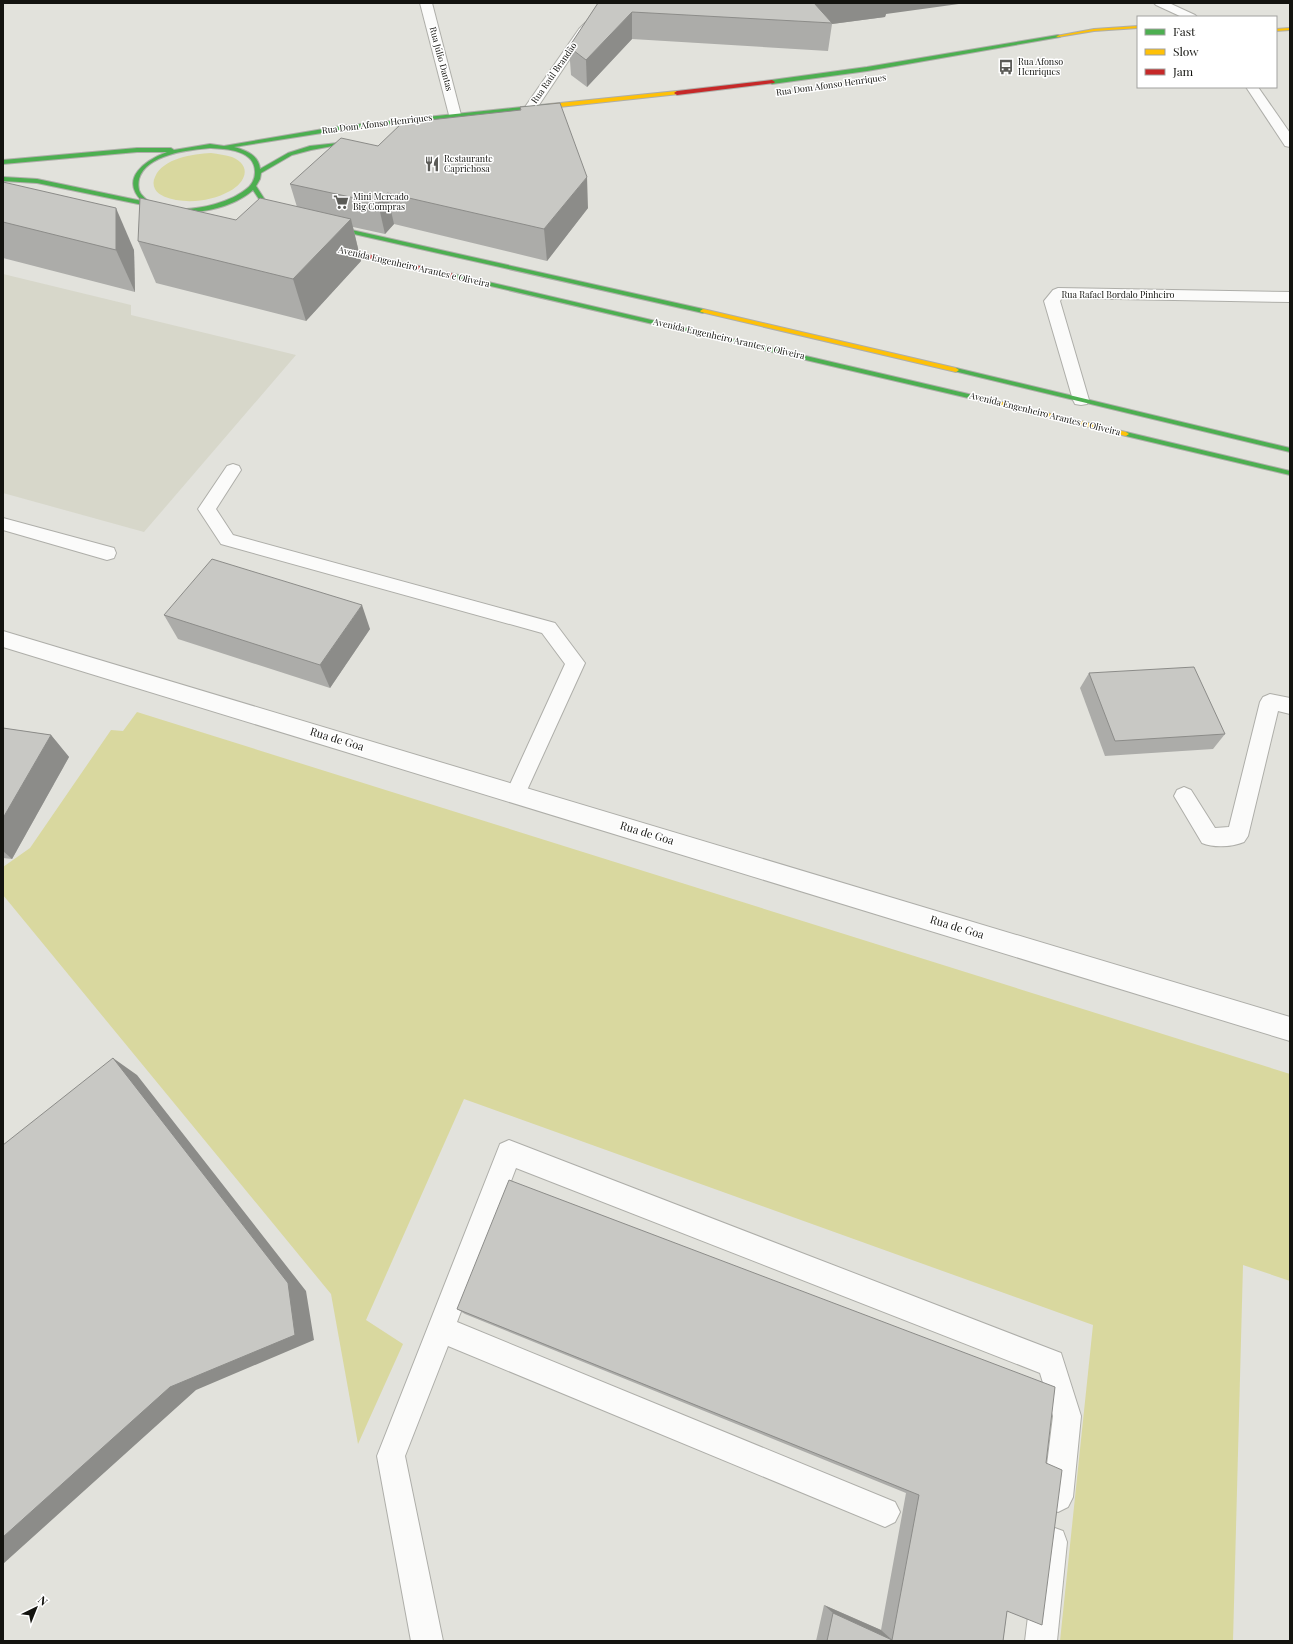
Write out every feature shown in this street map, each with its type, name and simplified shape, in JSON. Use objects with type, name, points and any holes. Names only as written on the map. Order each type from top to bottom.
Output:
[{"type":"main road","name":"Rua Dom Afonso Henriques","points":[[225,147],[341,128],[455,115],[747,86],[867,69],[1094,30],[1137,27]]},
{"type":"main road","points":[[1277,30],[1290,29]]},
{"type":"main road","points":[[518,120],[537,118]]},
{"type":"main road","name":"Rua Dom Afonso Henriques","points":[[3,162],[137,150],[179,150],[210,146],[239,150],[250,156],[257,164],[259,172],[290,154],[310,148],[344,143]]},
{"type":"main road","name":"Rua Dom Afonso Henriques","points":[[148,204],[138,195],[134,186],[137,175],[151,162],[161,156],[179,150]]},
{"type":"main road","points":[[168,210],[187,211],[226,203],[242,195],[253,186],[259,172]]},
{"type":"main road","points":[[3,179],[37,181],[148,204],[203,218]]},
{"type":"main road","points":[[253,186],[259,199],[274,211],[292,218]]},
{"type":"main road","name":"Avenida Engenheiro Arantes e Oliveira","points":[[316,224],[835,341],[1290,450]]},
{"type":"main road","name":"Avenida Engenheiro Arantes e Oliveira","points":[[320,246],[836,363],[1290,473]]},
{"type":"street","name":"Rua Júlio Dantas","points":[[426,3],[455,115]]},
{"type":"street","name":"Rua Raúl Brandão","points":[[530,108],[583,31],[611,3]]},
{"type":"street","points":[[1160,3],[1189,16]]},
{"type":"street","points":[[1253,88],[1290,143]]},
{"type":"street","points":[[518,120],[530,108]]},
{"type":"street","name":"Rua Rafael Bordalo Pinheiro","points":[[1081,400],[1052,301],[1058,293],[1290,297]]},
{"type":"street","points":[[3,524],[107,554]]},
{"type":"street","name":"Rua de Goa","points":[[3,639],[516,793],[1290,1029]]},
{"type":"lane","points":[[233,470],[207,509],[227,540],[548,628],[575,663],[516,793]]},
{"type":"lane","points":[[1184,796],[1209,837],[1237,836],[1270,702],[1290,706]]},
{"type":"lane","points":[[426,1641],[391,1456],[509,1153],[1051,1363],[1067,1416],[1041,1641]]},
{"type":"lane","points":[[440,1329],[885,1512]]},
{"type":"shaded area","points":[[211,153],[232,157],[243,165],[245,170],[240,184],[217,197],[190,201],[176,200],[161,195],[155,189],[154,178],[165,165],[171,161],[196,154]]},
{"type":"shaded area","points":[[3,274],[131,305],[131,315],[296,355],[144,532],[3,493]]},
{"type":"shaded area","points":[[137,712],[1290,1074],[1290,1281],[1243,1265],[1233,1641],[1060,1641],[1093,1325],[464,1099],[366,1320],[403,1344],[358,1444],[331,1294],[3,895],[3,867],[30,848],[111,730],[123,731]]},
{"type":"building","points":[[598,3],[814,3],[832,23],[632,12],[586,60],[569,47]]},
{"type":"building","points":[[560,103],[587,177],[544,229],[387,193],[378,203],[290,184],[341,138],[378,146],[402,123],[521,110],[520,107]]},
{"type":"building","points":[[3,182],[116,208],[116,250],[3,222]]},
{"type":"building","points":[[140,198],[236,220],[260,198],[351,219],[293,279],[138,241]]},
{"type":"building","points":[[212,559],[362,605],[320,665],[164,615]]},
{"type":"building","points":[[1194,667],[1225,734],[1115,741],[1089,673]]},
{"type":"building","points":[[3,728],[51,735],[3,818]]},
{"type":"building","points":[[113,1058],[288,1283],[295,1335],[170,1387],[3,1537],[3,1145]]},
{"type":"building","points":[[509,1180],[1055,1387],[1046,1463],[1062,1470],[1042,1625],[1007,1611],[1003,1641],[827,1641],[833,1613],[892,1640],[919,1495],[457,1309]]},
{"type":"traffic: fast","points":[[772,82],[867,69],[1058,36]]},
{"type":"traffic: fast","points":[[225,147],[341,128],[550,106]]},
{"type":"traffic: fast","points":[[259,172],[290,154],[310,148],[336,144]]},
{"type":"traffic: fast","points":[[210,146],[225,147],[241,151],[254,159],[257,165],[258,176],[248,191],[235,199],[222,204],[206,208],[174,211],[159,208],[147,203],[138,194],[136,190],[137,177],[150,162],[159,157],[180,150],[210,146]]},
{"type":"traffic: fast","points":[[3,162],[137,150],[171,150]]},
{"type":"traffic: fast","points":[[3,179],[37,181],[148,204]]},
{"type":"traffic: fast","points":[[253,186],[265,204],[284,215]]},
{"type":"traffic: fast","points":[[325,226],[703,311]]},
{"type":"traffic: fast","points":[[454,276],[977,398]]},
{"type":"traffic: fast","points":[[956,370],[1290,450]]},
{"type":"traffic: fast","points":[[1126,434],[1290,473]]},
{"type":"traffic: slow","points":[[1058,36],[1094,30],[1137,27]]},
{"type":"traffic: slow","points":[[1277,30],[1290,29]]},
{"type":"traffic: slow","points":[[550,106],[677,93]]},
{"type":"traffic: slow","points":[[703,311],[956,370]]},
{"type":"traffic: slow","points":[[977,398],[1126,434]]},
{"type":"traffic: jam","points":[[677,93],[772,82]]},
{"type":"traffic: jam","points":[[331,248],[454,276]]},
{"type":"place","name":"Rua Afonso Henriques","points":[[1006,67]]},
{"type":"place","name":"Restaurante Caprichosa","points":[[432,164]]},
{"type":"place","name":"Mini Mercado Big Compras","points":[[341,202]]}]
